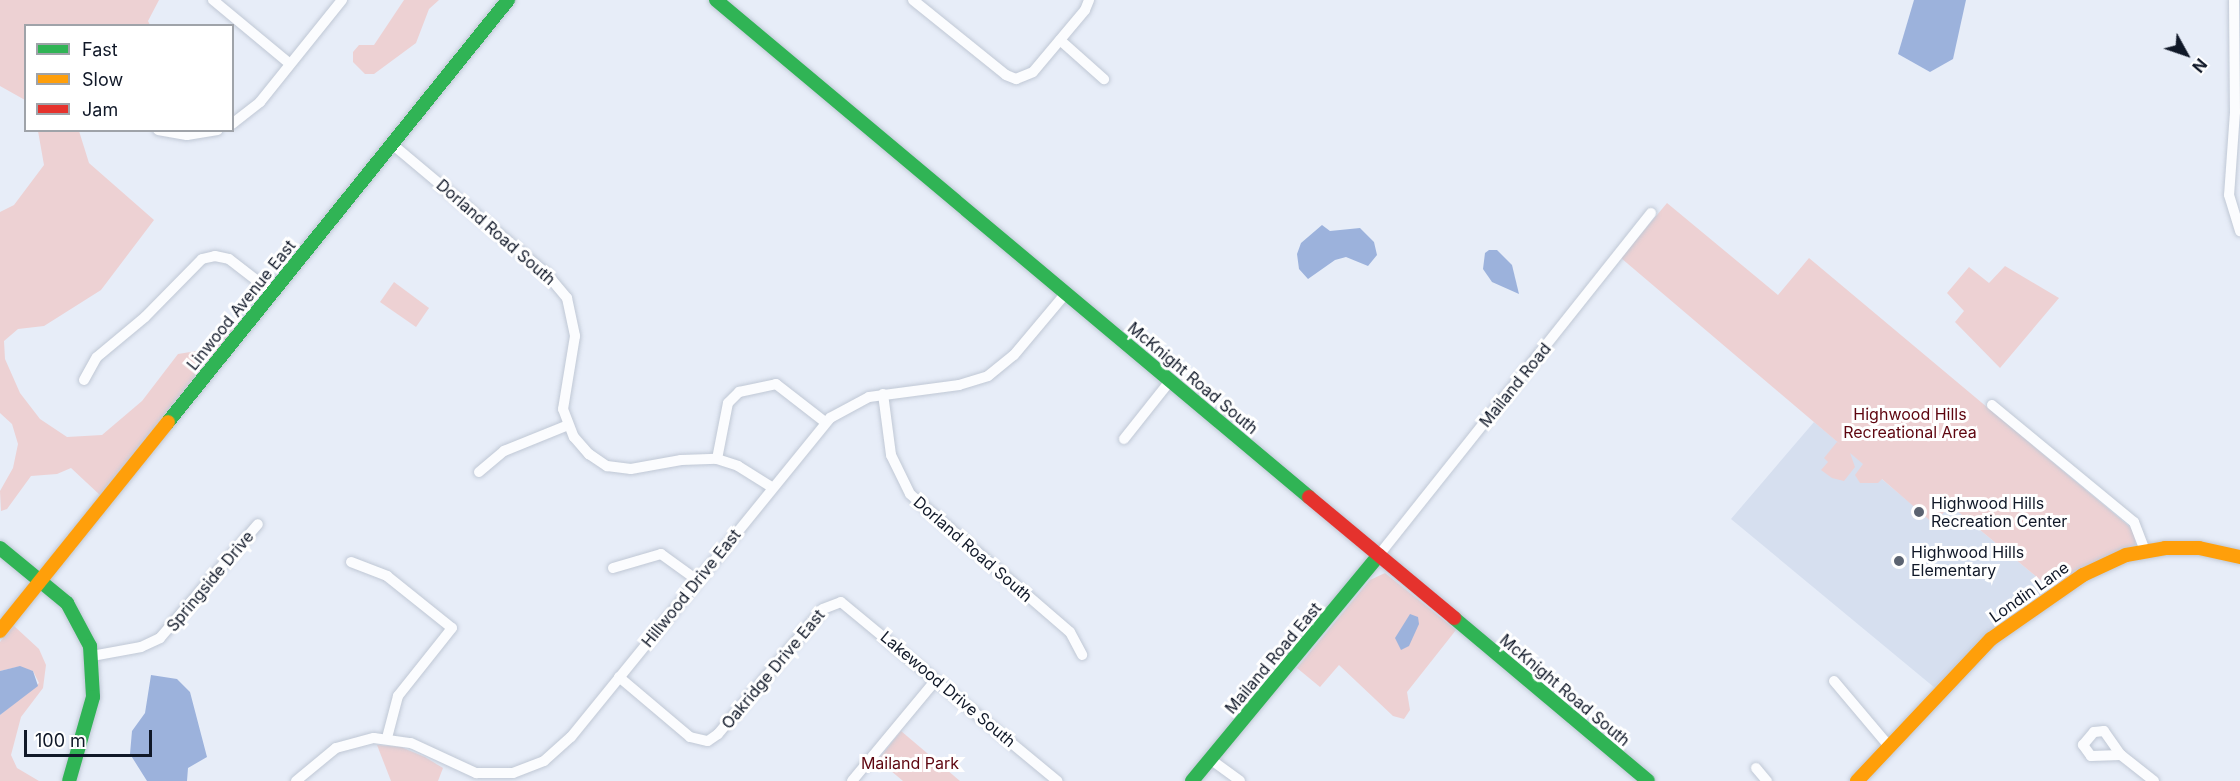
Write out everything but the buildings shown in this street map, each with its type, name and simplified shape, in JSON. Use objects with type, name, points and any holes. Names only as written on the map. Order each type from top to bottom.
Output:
[{"type":"street","points":[[213,0],[290,64]]},
{"type":"street","points":[[234,122],[260,102],[342,0]]},
{"type":"street","name":"Linwood Avenue East","points":[[0,631],[508,0]]},
{"type":"street","name":"McKnight Road South","points":[[716,0],[1378,555],[1640,778]]},
{"type":"street","points":[[913,0],[1010,78],[1028,76],[1060,40],[1089,0]]},
{"type":"street","points":[[2234,0],[2235,121],[2229,195],[2240,231]]},
{"type":"street","points":[[1060,40],[1104,79]]},
{"type":"street","points":[[170,132],[187,135],[206,132]]},
{"type":"street","name":"Dorland Road South","points":[[392,144],[546,273],[567,298],[574,323],[563,390],[568,425],[589,454],[619,469],[717,459],[738,466],[772,487]]},
{"type":"street","name":"Mailand Road","points":[[1378,555],[1651,213]]},
{"type":"street","points":[[84,380],[97,357],[145,317],[202,259],[218,256],[229,259],[273,292]]},
{"type":"street","name":"Hillwood Drive East","points":[[296,781],[336,748],[359,740],[387,738],[417,745],[466,771],[498,778],[526,770],[559,751],[825,422],[854,402],[883,394],[959,385],[988,376],[1014,355],[1066,293]]},
{"type":"street","points":[[1125,439],[1170,381]]},
{"type":"street","points":[[717,459],[728,403],[739,392],[776,384],[825,422]]},
{"type":"street","name":"Dorland Road South","points":[[883,394],[891,455],[910,494],[1070,632],[1082,655]]},
{"type":"street","points":[[1992,405],[2134,522],[2145,551]]},
{"type":"street","points":[[479,472],[504,451],[568,425]]},
{"type":"street","name":"Springside Drive","points":[[92,656],[141,646],[160,638],[258,524]]},
{"type":"street","points":[[0,548],[41,580],[75,614],[92,656],[93,701],[69,781]]},
{"type":"street","name":"Londin Lane","points":[[1857,781],[2008,625],[2094,568],[2145,551],[2199,548],[2240,557]]},
{"type":"street","points":[[613,568],[661,554],[697,580]]},
{"type":"street","name":"Mailand Road East","points":[[1192,781],[1378,555]]},
{"type":"street","points":[[351,562],[389,578],[452,628],[398,696],[387,738]]},
{"type":"street","name":"Oakridge Drive East","points":[[619,677],[690,737],[711,740],[822,610],[836,602]]},
{"type":"street","name":"Lakewood Drive South","points":[[836,602],[850,608],[1057,781]]},
{"type":"street","points":[[852,781],[936,680]]},
{"type":"street","points":[[1834,681],[1889,746]]},
{"type":"street","points":[[2121,755],[2154,781]]},
{"type":"street","points":[[1210,759],[1240,781]]},
{"type":"street","points":[[1755,768],[1767,781]]},
{"type":"shaded area","name":"Highwood Hills Elementary","points":[[1814,422],[1934,523],[1950,505],[2050,588],[1978,642],[1935,688],[1731,519]]},
{"type":"green space","points":[[0,0],[159,0],[148,21],[150,24],[24,24],[24,99],[0,86]]},
{"type":"green space","points":[[404,0],[439,0],[429,9],[416,43],[374,74],[365,74],[353,62],[353,52],[359,45],[374,45]]},
{"type":"green space","points":[[38,132],[79,132],[89,163],[154,220],[101,290],[44,326],[18,329],[4,341],[5,359],[20,393],[40,419],[67,437],[102,435],[142,401],[178,354],[203,350],[233,319],[244,319],[101,496],[71,468],[57,474],[31,476],[7,509],[1,511],[0,491],[13,468],[18,444],[12,424],[0,413],[0,212],[14,205],[44,165]]},
{"type":"green space","name":"Highwood Hills Recreational Area","points":[[1667,203],[1778,295],[1809,258],[2130,527],[2136,535],[2135,545],[2100,560],[2050,588],[1950,505],[1934,524],[1882,479],[1878,483],[1860,483],[1855,475],[1863,464],[1850,453],[1855,467],[1844,481],[1832,478],[1821,470],[1828,462],[1824,458],[1837,442],[1841,445],[1621,258]]},
{"type":"green space","points":[[2005,266],[2059,298],[2000,368],[1955,322],[1964,311],[1947,293],[1969,267],[1989,283]]},
{"type":"green space","points":[[394,282],[429,308],[416,327],[380,302]]},
{"type":"green space","points":[[1385,573],[1456,630],[1407,692],[1410,710],[1404,719],[1393,716],[1339,665],[1320,687],[1297,668],[1370,580]]},
{"type":"green space","points":[[13,625],[39,649],[46,665],[43,688],[21,717],[11,755],[17,768],[39,781],[0,781],[0,715],[39,683],[33,671],[17,667],[0,671],[0,642]]},
{"type":"green space","name":"Mailand Park","points":[[901,731],[960,781],[903,781],[878,760]]},
{"type":"green space","points":[[377,745],[401,747],[425,757],[443,768],[438,781],[391,781]]},
{"type":"water","points":[[1914,0],[1966,0],[1953,59],[1930,72],[1898,54]]},
{"type":"water","points":[[1322,225],[1330,231],[1360,228],[1374,242],[1377,255],[1368,266],[1346,257],[1335,260],[1308,279],[1299,269],[1297,254],[1301,243]]},
{"type":"water","points":[[1489,250],[1497,250],[1512,265],[1519,294],[1492,282],[1483,269],[1485,253]]},
{"type":"water","points":[[1410,614],[1418,617],[1419,624],[1409,646],[1401,650],[1395,638]]},
{"type":"water","points":[[20,666],[33,671],[38,686],[0,715],[0,671]]},
{"type":"water","points":[[151,675],[177,679],[190,692],[207,757],[188,768],[187,781],[147,781],[130,754],[132,731],[145,713]]},
{"type":"traffic: fast","points":[[168,422],[508,0]]},
{"type":"traffic: fast","points":[[716,0],[1309,497]]},
{"type":"traffic: fast","points":[[0,548],[67,603],[90,646],[93,697],[69,781]]},
{"type":"traffic: fast","points":[[1192,781],[1379,555]]},
{"type":"traffic: fast","points":[[1454,618],[1648,781]]},
{"type":"traffic: slow","points":[[0,631],[168,422]]},
{"type":"traffic: slow","points":[[1857,781],[1991,639],[2083,575],[2126,555],[2165,548],[2199,548],[2240,557]]},
{"type":"traffic: jam","points":[[1309,497],[1454,618]]},
{"type":"place","name":"Highwood Hills Recreation Center","points":[[1919,512]]},
{"type":"place","name":"Highwood Hills Elementary","points":[[1899,561]]}]
